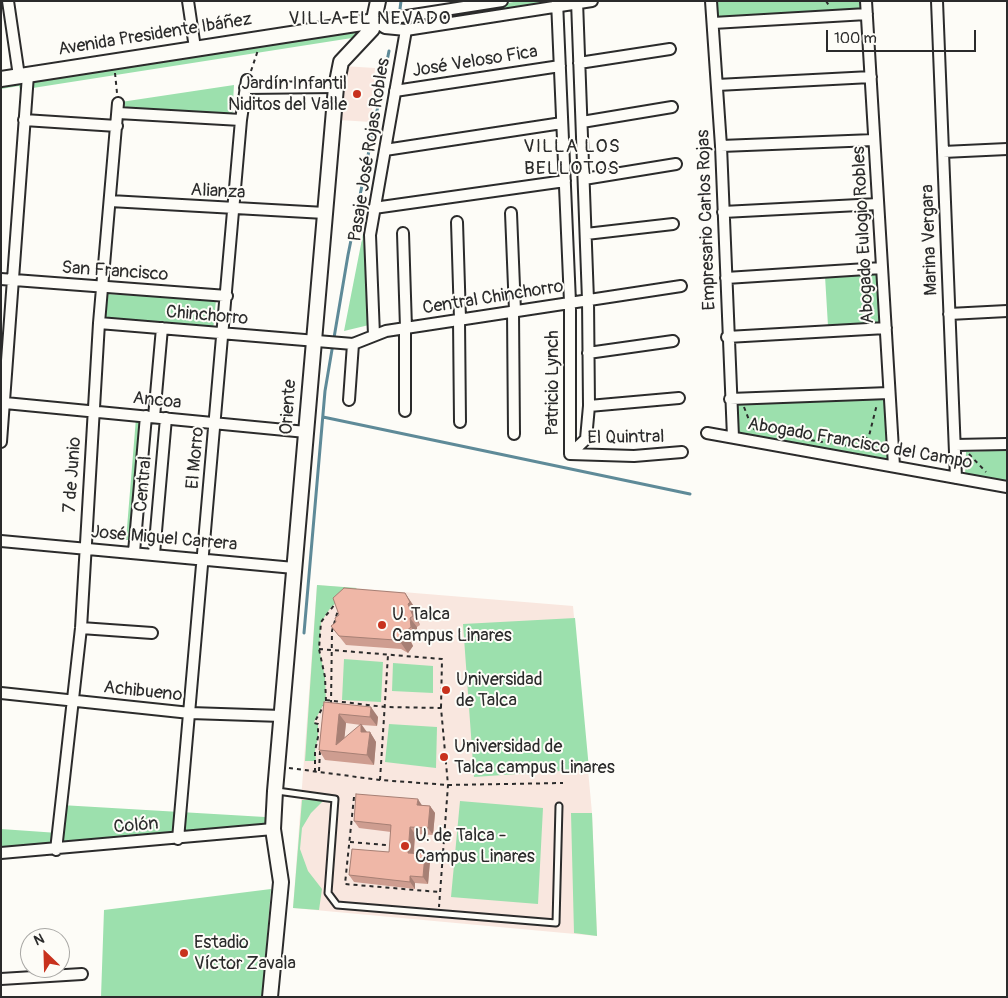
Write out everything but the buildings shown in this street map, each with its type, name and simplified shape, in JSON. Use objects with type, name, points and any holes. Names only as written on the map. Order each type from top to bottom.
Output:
[{"type":"street","points":[[1,442],[24,120],[24,75],[8,1]]},
{"type":"street","points":[[188,1],[195,48]]},
{"type":"street","name":"Oriente","points":[[270,997],[281,882],[273,829],[276,766],[282,716],[312,342],[336,87],[341,62],[366,37],[375,21],[378,1]]},
{"type":"street","name":"Avenida Presidente Ibáñez","points":[[1,79],[502,1]]},
{"type":"street","name":"Avenida Presidente Ibáñez","points":[[375,21],[385,28],[406,30],[558,4],[592,1]]},
{"type":"street","name":"Empresario Carlos Rojas","points":[[711,1],[724,212],[727,337],[735,398],[733,437]]},
{"type":"street","name":"Abogado Eulogio Robles","points":[[866,1],[886,328],[885,393],[894,466]]},
{"type":"street","name":"Marina Vergara","points":[[937,1],[956,478]]},
{"type":"street","name":"Patricio Lynch","points":[[570,454],[586,439],[589,406],[588,300],[577,2]]},
{"type":"street","name":"Patricio Lynch","points":[[558,4],[570,302],[570,454]]},
{"type":"street","points":[[713,23],[867,14]]},
{"type":"street","name":"Pasaje José Rojas Robles","points":[[374,335],[370,235],[406,30]]},
{"type":"street","points":[[579,63],[670,49]]},
{"type":"street","name":"José Veloso Fica","points":[[395,91],[560,66]]},
{"type":"street","points":[[716,85],[871,77]]},
{"type":"street","points":[[246,84],[336,87]]},
{"type":"street","name":"El Morro","points":[[178,839],[224,334],[241,120],[246,84]]},
{"type":"street","points":[[582,122],[672,107]]},
{"type":"street","points":[[118,108],[241,120]]},
{"type":"street","name":"7 de Junio","points":[[56,850],[81,628],[99,323],[118,108]]},
{"type":"street","points":[[24,120],[117,126]]},
{"type":"street","points":[[385,150],[562,124]]},
{"type":"street","points":[[720,146],[874,140]]},
{"type":"street","points":[[943,152],[1007,149]]},
{"type":"street","points":[[584,179],[676,164]]},
{"type":"street","points":[[374,208],[565,180]]},
{"type":"street","name":"Alianza","points":[[110,201],[325,213]]},
{"type":"street","points":[[724,212],[878,204]]},
{"type":"street","points":[[510,213],[514,311],[514,434]]},
{"type":"street","points":[[457,222],[460,320],[460,422]]},
{"type":"street","points":[[586,234],[673,224]]},
{"type":"street","points":[[403,233],[406,411]]},
{"type":"street","points":[[726,278],[882,268]]},
{"type":"street","name":"San Francisco","points":[[1,279],[227,296]]},
{"type":"street","name":"Central Chinchorro","points":[[312,342],[349,344],[374,335],[406,328],[681,286]]},
{"type":"street","points":[[949,314],[1007,311]]},
{"type":"street","name":"Chinchorro","points":[[99,323],[312,342]]},
{"type":"street","name":"Central","points":[[134,552],[162,328]]},
{"type":"street","points":[[727,337],[886,328]]},
{"type":"street","points":[[588,353],[674,341]]},
{"type":"street","points":[[349,344],[349,400]]},
{"type":"street","points":[[735,398],[885,393]]},
{"type":"street","points":[[589,406],[679,398]]},
{"type":"street","name":"Ancoa","points":[[5,403],[306,432]]},
{"type":"street","name":"Central","points":[[154,554],[166,418]]},
{"type":"street","name":"Abogado Francisco del Campo","points":[[707,433],[1007,487]]},
{"type":"street","points":[[955,445],[1007,444]]},
{"type":"street","name":"El Quintral","points":[[570,454],[634,456],[682,452]]},
{"type":"street","name":"José Miguel Carrera","points":[[1,541],[294,568]]},
{"type":"street","points":[[81,628],[152,633]]},
{"type":"street","name":"Achibueno","points":[[1,693],[190,713],[282,716]]},
{"type":"street","name":"Colón","points":[[1,853],[56,850],[273,829]]},
{"type":"street","points":[[1,980],[82,974]]},
{"type":"lane","points":[[275,790],[335,799],[328,893],[337,905],[556,923],[559,806]]},
{"type":"path","points":[[246,84],[259,51],[256,38]]},
{"type":"path","points":[[114,62],[118,108]]},
{"type":"path","points":[[800,439],[849,446],[860,445],[869,436],[885,393]]},
{"type":"path","points":[[735,398],[752,428],[761,432]]},
{"type":"path","points":[[966,445],[966,452],[991,476]]},
{"type":"path","points":[[315,772],[318,724],[314,722],[326,700],[325,678],[319,649],[322,622],[337,602]]},
{"type":"path","points":[[329,708],[332,703],[332,631],[340,606]]},
{"type":"path","points":[[319,649],[442,659],[441,708],[448,785],[438,912]]},
{"type":"path","points":[[380,780],[388,655]]},
{"type":"path","points":[[326,700],[332,703],[386,707],[441,708]]},
{"type":"path","points":[[319,772],[322,726]]},
{"type":"path","points":[[276,766],[380,780],[448,785],[563,784]]},
{"type":"path","points":[[354,797],[345,884],[440,892]]},
{"type":"path","points":[[350,842],[386,845]]},
{"type":"shaded area","name":"Jardín Infantil Niditos del Valle","points":[[343,66],[375,68],[371,122],[339,120]]},
{"type":"shaded area","name":"Universidad de Talca","points":[[317,585],[573,606],[592,813],[597,936],[293,908]]},
{"type":"green space","points":[[520,1],[588,1],[20,90],[19,86],[1,89],[1,81]]},
{"type":"green space","points":[[715,1],[862,1],[863,10],[716,19]]},
{"type":"green space","points":[[234,85],[232,120],[121,111],[121,102]]},
{"type":"green space","points":[[363,234],[369,325],[344,331]]},
{"type":"green space","points":[[877,272],[882,324],[828,326],[825,276]]},
{"type":"green space","points":[[107,294],[216,300],[213,331],[104,321]]},
{"type":"green space","points":[[886,398],[889,460],[738,433],[736,402]]},
{"type":"green space","points":[[136,418],[149,419],[140,540],[126,540]]},
{"type":"green space","points":[[1007,450],[1007,483],[965,476],[966,452]]},
{"type":"green space","points":[[317,585],[357,588],[331,607],[321,622],[319,649],[325,677],[326,700],[314,722],[318,724],[315,751],[316,761],[305,761]]},
{"type":"green space","points":[[575,618],[589,769],[474,777],[463,624]]},
{"type":"green space","points":[[344,659],[383,662],[381,702],[342,700]]},
{"type":"green space","points":[[393,663],[433,666],[433,693],[392,691]]},
{"type":"green space","points":[[389,724],[437,727],[436,768],[385,762]]},
{"type":"green space","points":[[302,800],[324,800],[311,813],[302,828],[300,849],[308,871],[322,889],[319,910],[293,908]]},
{"type":"green space","points":[[460,801],[543,808],[538,904],[451,897]]},
{"type":"green space","points":[[61,805],[265,817],[266,827],[1,849],[1,829],[58,833]]},
{"type":"green space","points":[[571,813],[592,813],[597,936],[574,933]]},
{"type":"green space","name":"Estadio Víctor Zavala","points":[[271,889],[262,997],[101,997],[104,910]]},
{"type":"waterway","points":[[400,9],[401,1]]},
{"type":"waterway","points":[[304,633],[325,391],[348,255],[389,51]]},
{"type":"waterway","points":[[323,417],[690,494]]},
{"type":"place","name":"Jardín Infantil Niditos del Valle","points":[[357,94]]},
{"type":"place","name":"U. Talca Campus Linares","points":[[382,625]]},
{"type":"place","name":"Universidad de Talca","points":[[446,690]]},
{"type":"place","name":"Universidad de Talca campus Linares","points":[[444,757]]},
{"type":"place","name":"U. de Talca - Campus Linares","points":[[405,846]]},
{"type":"place","name":"Estadio Víctor Zavala","points":[[184,953]]},
{"type":"district","name":"VILLA EL NEVADO","points":[[370,19]]},
{"type":"district","name":"VILLA LOS BELLOTOS","points":[[572,158]]}]
